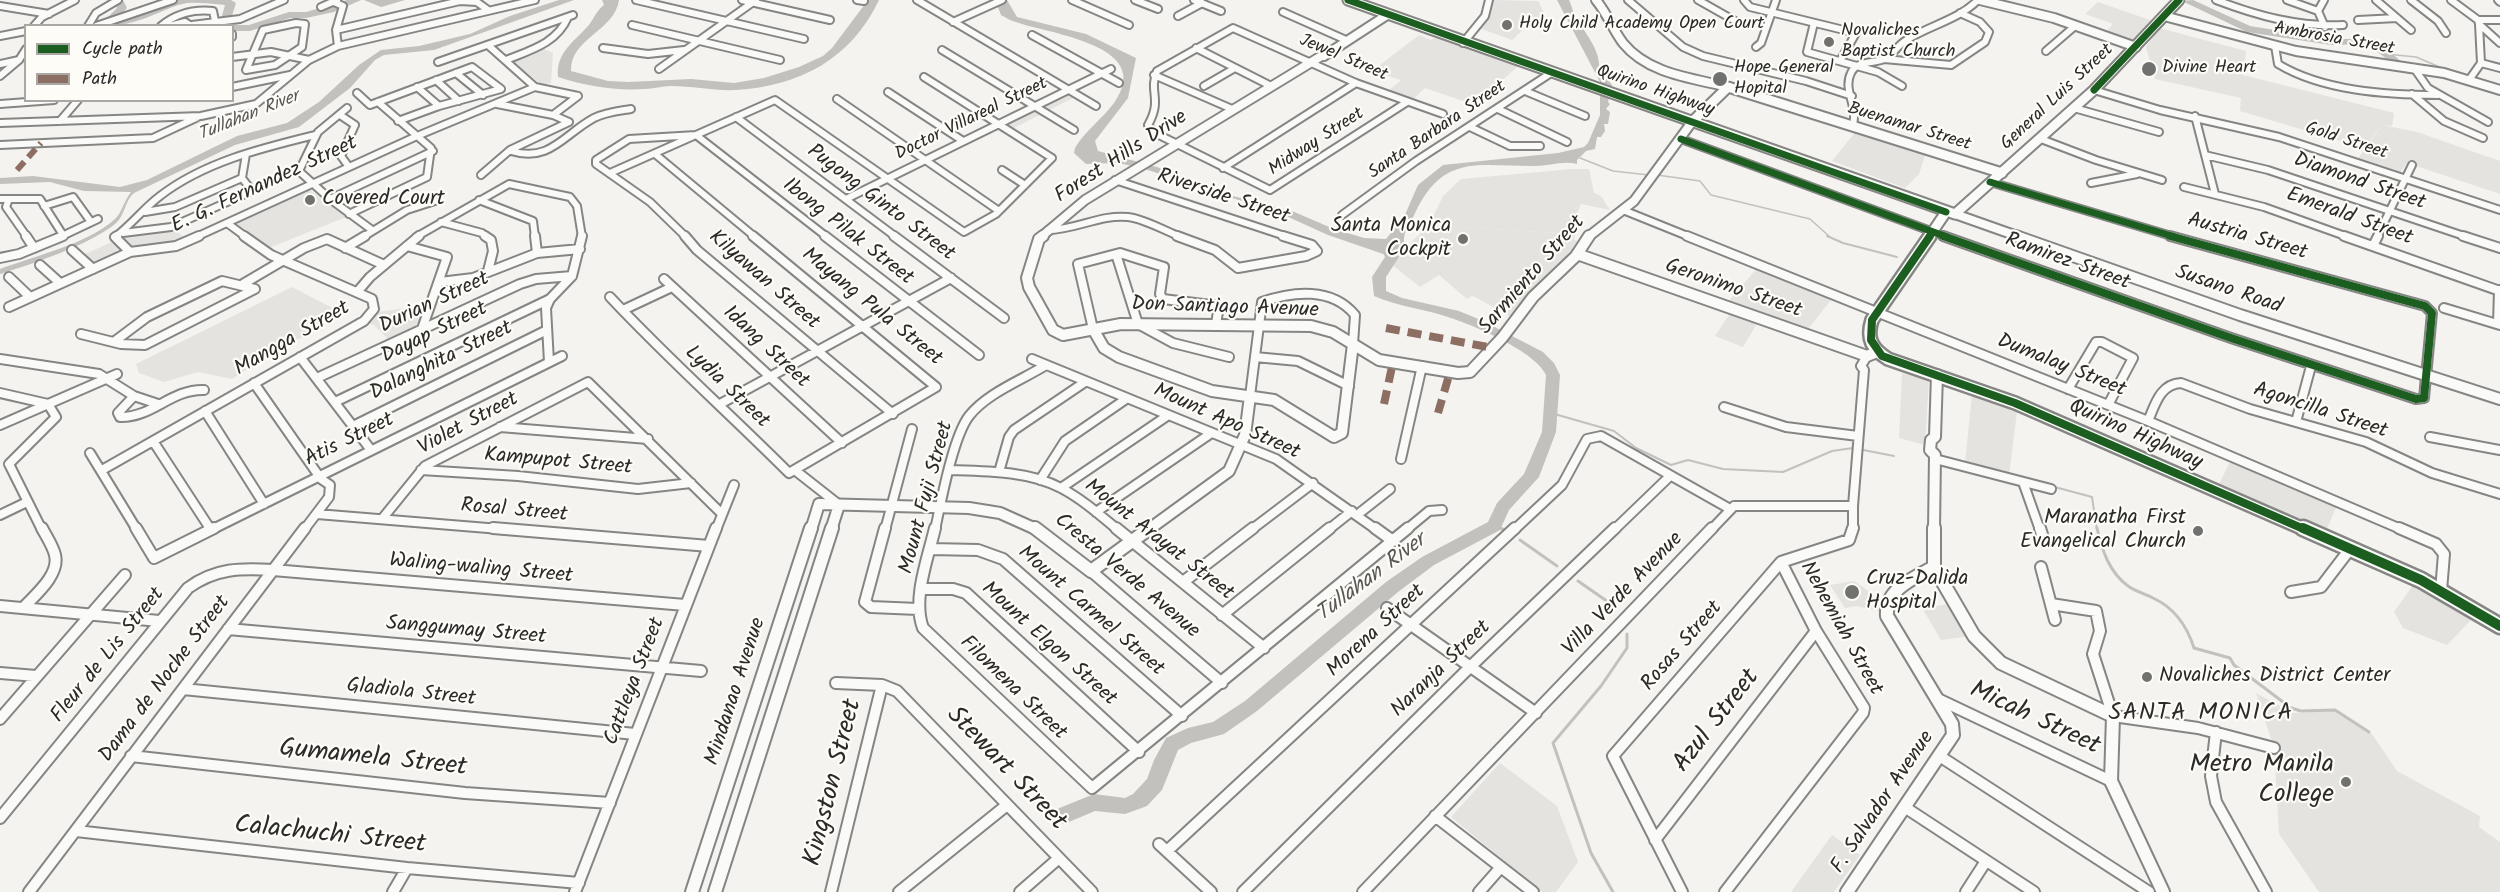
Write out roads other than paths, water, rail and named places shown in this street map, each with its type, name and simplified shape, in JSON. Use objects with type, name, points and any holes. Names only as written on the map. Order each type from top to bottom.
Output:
[{"type":"main road","name":"Quirino Highway","points":[[1348,0],[1464,43],[1950,213]]},
{"type":"main road","name":"General Luis Street","points":[[1950,213],[2042,139],[2094,90],[2179,0]]},
{"type":"main road","name":"Sarmiento Street","points":[[1692,122],[1728,87]]},
{"type":"main road","name":"Buenamar Street","points":[[1728,87],[2002,173]]},
{"type":"main road","points":[[1870,356],[1870,325],[1876,312],[1932,232],[1950,213]]},
{"type":"main road","name":"Quirino Highway","points":[[1870,356],[1937,375],[2017,404],[2350,549],[2441,591],[2500,626]]},
{"type":"street","points":[[36,24],[49,14],[75,0]]},
{"type":"street","points":[[103,24],[172,0]]},
{"type":"street","points":[[197,24],[240,19],[284,0]]},
{"type":"street","points":[[0,123],[201,116],[260,103],[309,60],[338,46],[535,0]]},
{"type":"street","points":[[636,0],[804,39]]},
{"type":"street","points":[[742,0],[830,20]]},
{"type":"street","points":[[857,0],[864,1]]},
{"type":"street","points":[[917,0],[1096,106]]},
{"type":"street","points":[[953,21],[1002,0]]},
{"type":"street","points":[[1072,0],[1129,25]]},
{"type":"street","points":[[1135,0],[1158,9]]},
{"type":"street","points":[[1194,0],[1221,11]]},
{"type":"street","points":[[1464,43],[1485,15],[1489,0]]},
{"type":"street","name":"Buenamar Street","points":[[1596,0],[1623,42],[1641,60],[1663,71],[1728,87]]},
{"type":"street","points":[[1628,0],[1677,42],[1703,57],[1806,81],[1852,96]]},
{"type":"street","points":[[1698,0],[1737,22]]},
{"type":"street","points":[[1756,47],[1761,43],[1776,0]]},
{"type":"street","points":[[1884,59],[1907,40],[1960,13],[1979,0],[2039,14],[2136,47]]},
{"type":"street","points":[[2216,0],[2267,18],[2306,27],[2343,26]]},
{"type":"street","points":[[2287,0],[2319,11]]},
{"type":"street","points":[[2324,0],[2319,11],[2325,27]]},
{"type":"street","points":[[2376,0],[2411,30]]},
{"type":"street","points":[[2411,0],[2438,21],[2446,33]]},
{"type":"street","points":[[2451,0],[2500,43]]},
{"type":"street","points":[[89,24],[96,13],[116,1]]},
{"type":"street","points":[[659,69],[754,1]]},
{"type":"street","points":[[336,30],[459,2],[477,2],[488,10]]},
{"type":"street","points":[[1744,2],[1856,33],[1840,62]]},
{"type":"street","points":[[321,7],[339,3],[336,30],[338,46]]},
{"type":"street","points":[[1178,16],[1202,3]]},
{"type":"street","points":[[1,7],[49,14]]},
{"type":"street","points":[[163,24],[174,15],[195,11],[213,11],[221,20]]},
{"type":"street","points":[[1283,12],[1346,40]]},
{"type":"street","points":[[1852,127],[1857,113],[1850,76],[1857,66],[1884,59],[1944,65],[1958,62],[1985,42],[1989,32],[1980,22],[1960,13]]},
{"type":"street","name":"Forest Hills Drive","points":[[1093,329],[1068,334],[1056,332],[1029,286],[1028,273],[1037,244],[1048,230],[1093,194],[1115,180],[1386,15]]},
{"type":"street","points":[[438,62],[571,16],[561,31],[548,42],[506,60]]},
{"type":"street","name":"Ambrosia Street","points":[[2164,16],[2275,46],[2414,68],[2470,80],[2500,90]]},
{"type":"street","points":[[2358,20],[2397,18]]},
{"type":"street","points":[[2478,22],[2500,20]]},
{"type":"street","points":[[2470,80],[2481,63],[2478,22]]},
{"type":"street","points":[[1814,23],[1807,51],[1881,73],[1902,86]]},
{"type":"street","points":[[282,24],[305,24],[302,47],[291,56],[275,65],[248,71],[246,70],[252,55],[263,30],[282,24]]},
{"type":"street","points":[[632,25],[780,60]]},
{"type":"street","points":[[2046,51],[2075,26]]},
{"type":"street","name":"Jewel Street","points":[[1196,48],[1233,28],[1356,82],[1443,114]]},
{"type":"street","points":[[0,36],[24,31]]},
{"type":"street","points":[[1032,35],[1119,83]]},
{"type":"street","points":[[489,46],[535,87],[578,96],[553,115]]},
{"type":"street","points":[[2275,46],[2278,64],[2296,75],[2319,81],[2412,94],[2438,95]]},
{"type":"street","points":[[603,48],[648,54],[687,49]]},
{"type":"street","points":[[1232,109],[1154,75],[1159,69],[1196,48],[1271,86]]},
{"type":"street","points":[[942,50],[1074,130]]},
{"type":"street","points":[[234,57],[271,52],[309,60]]},
{"type":"street","points":[[0,64],[22,59]]},
{"type":"street","points":[[0,76],[22,59]]},
{"type":"street","points":[[2481,63],[2500,68]]},
{"type":"street","points":[[357,93],[368,105],[472,67],[501,89],[439,106],[398,121]]},
{"type":"street","points":[[1204,86],[1235,68]]},
{"type":"street","points":[[2414,68],[2424,84],[2438,95],[2488,122]]},
{"type":"street","name":"Doctor Villareal Street","points":[[846,199],[1111,69]]},
{"type":"street","points":[[456,73],[483,95]]},
{"type":"street","name":"Santa Barbara Street","points":[[1342,214],[1416,161],[1551,73]]},
{"type":"street","points":[[234,87],[290,75]]},
{"type":"street","name":"Midway Street","points":[[1154,75],[1158,106],[1149,128],[1266,189],[1274,189],[1407,102]]},
{"type":"street","points":[[696,135],[629,139],[606,151],[596,164],[610,173],[655,154],[775,100],[961,232],[999,211],[1052,158],[924,76]]},
{"type":"street","points":[[436,80],[459,100]]},
{"type":"street","points":[[1223,168],[1356,82]]},
{"type":"street","points":[[417,87],[439,106]]},
{"type":"street","name":"E. G. Fernandez Street","points":[[9,307],[130,252],[172,248],[417,136],[535,87]]},
{"type":"street","name":"Gold Street","points":[[2094,90],[2287,139],[2500,210]]},
{"type":"street","points":[[1525,91],[1585,116]]},
{"type":"street","points":[[888,92],[963,141]]},
{"type":"street","points":[[2412,94],[2433,116],[2483,138]]},
{"type":"street","points":[[837,99],[999,211]]},
{"type":"street","points":[[0,104],[24,101]]},
{"type":"street","points":[[60,121],[76,102]]},
{"type":"street","points":[[378,102],[433,151]]},
{"type":"street","points":[[481,175],[486,168],[511,151],[569,122],[553,115],[496,104]]},
{"type":"street","points":[[118,235],[172,188],[246,154],[315,135],[347,108]]},
{"type":"street","points":[[2074,108],[2159,132]]},
{"type":"street","points":[[511,151],[528,157],[538,155],[556,147],[590,121],[606,113],[631,109]]},
{"type":"street","points":[[1498,109],[1567,142]]},
{"type":"street","points":[[340,115],[355,125],[341,156],[349,167]]},
{"type":"street","points":[[0,145],[153,138],[201,116]]},
{"type":"street","points":[[2195,116],[2215,194]]},
{"type":"street","name":"Pugong Ginto Street","points":[[736,117],[1004,318]]},
{"type":"street","name":"Sarmiento Street","points":[[1353,345],[1379,360],[1470,372],[1504,335],[1533,297],[1577,254],[1591,233],[1634,201],[1692,122]]},
{"type":"street","points":[[1470,127],[1510,146],[1540,146]]},
{"type":"street","points":[[315,135],[299,171],[330,199],[372,230]]},
{"type":"street","name":"Ibong Pilak Street","points":[[696,135],[979,355]]},
{"type":"street","name":"Ramirez Street","points":[[1681,139],[2217,335],[2311,366],[2416,399],[2424,398],[2426,375]]},
{"type":"street","points":[[2042,139],[2162,180]]},
{"type":"street","points":[[330,199],[433,151]]},
{"type":"street","points":[[349,214],[427,177],[433,151]]},
{"type":"street","points":[[118,235],[171,227],[252,191],[242,178],[246,154]]},
{"type":"street","name":"Mayang Pula Street","points":[[655,154],[936,387],[796,471]]},
{"type":"street","name":"Diamond Street","points":[[2205,155],[2268,170],[2500,248]]},
{"type":"street","points":[[2373,246],[2412,165]]},
{"type":"street","points":[[1002,170],[1025,185]]},
{"type":"street","name":"Kilyawan Street","points":[[610,173],[685,234],[697,250],[748,290],[817,353],[893,414]]},
{"type":"street","points":[[2091,183],[2140,174]]},
{"type":"street","points":[[145,212],[175,207],[242,178]]},
{"type":"street","name":"Riverside Street","points":[[1048,230],[1063,230],[1124,216],[1215,250],[1238,268],[1306,256],[1317,251],[1312,244],[1115,180]]},
{"type":"street","name":"Austria Street","points":[[1990,182],[2225,252],[2425,306],[2432,313],[2426,375]]},
{"type":"street","name":"Mangga Street","points":[[102,470],[371,315],[375,302],[358,291],[384,265],[411,240],[508,184],[542,189],[573,199],[582,229],[580,249]]},
{"type":"street","name":"Emerald Street","points":[[2184,187],[2264,207],[2499,290]]},
{"type":"street","points":[[1,259],[34,248],[94,220],[73,197],[44,206]]},
{"type":"street","points":[[0,199],[40,199],[63,235]]},
{"type":"street","points":[[9,199],[6,207],[34,248]]},
{"type":"street","points":[[479,200],[533,221],[537,253]]},
{"type":"street","points":[[345,248],[407,210],[435,201]]},
{"type":"street","name":"Dumalay Street","points":[[1623,210],[2148,421],[2436,544],[2444,554],[2441,591]]},
{"type":"street","name":"Susano Road","points":[[1950,213],[2240,315],[2500,399]]},
{"type":"street","points":[[441,222],[482,233],[491,240],[493,251],[488,271]]},
{"type":"street","points":[[227,223],[256,247],[358,291]]},
{"type":"street","points":[[118,235],[130,252]]},
{"type":"street","points":[[243,284],[327,239],[384,265]]},
{"type":"street","points":[[407,246],[447,257],[422,329]]},
{"type":"street","points":[[440,282],[472,278],[537,253],[580,249],[572,276],[550,299],[546,308],[549,362]]},
{"type":"street","points":[[72,250],[93,269]]},
{"type":"street","points":[[1116,254],[1138,324],[1173,343],[1229,357]]},
{"type":"street","points":[[1091,571],[1229,471],[1247,428],[1250,396],[1255,357],[1258,324],[1261,305],[1268,299],[1315,294],[1352,308],[1355,315],[1353,345],[1342,433],[1337,437],[1328,435],[1274,400],[1250,396],[1212,392],[1119,357],[1100,343],[1093,329],[1078,264],[1116,254],[1131,255],[1163,266],[1165,271],[1161,298],[1219,306],[1216,324]]},
{"type":"street","name":"Geronimo Street","points":[[1577,254],[1870,356]]},
{"type":"street","points":[[40,265],[60,283]]},
{"type":"street","name":"Durian Street","points":[[317,378],[528,281],[572,276]]},
{"type":"street","points":[[9,277],[30,297]]},
{"type":"street","points":[[720,404],[951,278]]},
{"type":"street","name":"Idang Street","points":[[664,279],[842,443]]},
{"type":"street","points":[[81,334],[115,341],[145,345],[255,289],[227,281],[216,283],[147,317],[115,341]]},
{"type":"street","points":[[623,310],[672,287]]},
{"type":"street","points":[[2444,308],[2499,325],[2499,290]]},
{"type":"street","name":"Lydia Street","points":[[610,297],[659,349],[720,404],[787,471],[796,471],[821,499]]},
{"type":"street","name":"Dayap Street","points":[[335,402],[550,299]]},
{"type":"street","name":"Don Santiago Avenue","points":[[1093,329],[1113,324],[1258,324],[1319,327],[1353,345]]},
{"type":"street","name":"Dalanghita Street","points":[[353,426],[547,330]]},
{"type":"street","points":[[2068,389],[2096,342],[2102,342],[2133,358],[2108,405]]},
{"type":"street","name":"Atis Street","points":[[102,470],[154,558],[264,504],[324,483],[371,450],[562,356]]},
{"type":"street","points":[[1670,476],[1730,509],[1739,505],[1853,506],[1864,370],[1868,366],[1870,356]]},
{"type":"street","points":[[300,357],[371,450]]},
{"type":"street","points":[[1255,357],[1298,361],[1348,386]]},
{"type":"street","points":[[0,359],[87,372],[106,379],[134,396],[158,404]]},
{"type":"street","name":"Mount Apo Street","points":[[1032,359],[1210,434],[1276,459],[1393,541]]},
{"type":"street","name":"Mount Fuji Street","points":[[918,609],[941,508],[968,417],[1046,365]]},
{"type":"street","points":[[1401,459],[1422,366]]},
{"type":"street","points":[[2296,422],[2311,366]]},
{"type":"street","points":[[0,425],[117,374]]},
{"type":"street","points":[[1937,375],[1935,437],[1940,442],[1940,452],[1935,457],[1934,567],[1974,636],[1992,656],[2014,671],[2113,716],[2216,732],[2274,748]]},
{"type":"street","name":"Violet Street","points":[[382,519],[421,470],[588,382],[649,439]]},
{"type":"street","points":[[999,472],[1009,437],[1014,430],[1086,382]]},
{"type":"street","name":"Agoncilla Street","points":[[2148,421],[2164,390],[2176,382],[2250,409],[2366,442],[2432,473],[2500,494]]},
{"type":"street","points":[[254,383],[324,483]]},
{"type":"street","points":[[134,396],[118,413],[120,417],[136,418],[180,392],[194,388],[204,390]]},
{"type":"street","points":[[0,393],[48,404],[56,417],[5,464],[55,555],[56,564],[48,580],[23,608]]},
{"type":"street","points":[[1040,480],[1065,441],[1126,399]]},
{"type":"street","points":[[1724,407],[1786,427],[1857,444]]},
{"type":"street","points":[[205,411],[264,504]]},
{"type":"street","points":[[1061,488],[1167,416]]},
{"type":"street","points":[[500,427],[649,439],[721,513]]},
{"type":"street","points":[[912,429],[865,602],[871,607],[918,609]]},
{"type":"street","points":[[1096,512],[1210,434]]},
{"type":"street","name":"Morena Street","points":[[1211,892],[1163,848],[1410,626],[1562,485],[1587,439],[1601,436],[1670,476]]},
{"type":"street","points":[[2430,437],[2500,450]]},
{"type":"street","points":[[153,441],[211,530]]},
{"type":"street","points":[[90,453],[102,470]]},
{"type":"street","points":[[1935,457],[2051,489]]},
{"type":"street","name":"Kampupot Street","points":[[421,470],[547,478],[644,489],[672,488],[691,483]]},
{"type":"street","name":"Mount Arayat Street","points":[[951,470],[999,472],[1040,480],[1061,488],[1096,512],[1264,648]]},
{"type":"street","name":"Naranja Street","points":[[1243,892],[1470,667],[1670,476]]},
{"type":"street","points":[[2023,482],[2044,541]]},
{"type":"street","name":"Dama de Noche Street","points":[[29,892],[317,514],[329,497],[324,483]]},
{"type":"street","points":[[1183,582],[1313,483]]},
{"type":"street","name":"Cattleya Street","points":[[577,887],[721,513],[734,485]]},
{"type":"street","points":[[1222,615],[1354,513],[1390,489]]},
{"type":"street","name":"Cresta Verde Avenue","points":[[821,499],[838,505],[984,510],[1030,524],[1091,571],[1222,683]]},
{"type":"street","name":"Mindanao Avenue","points":[[692,892],[821,499]]},
{"type":"street","points":[[0,515],[27,502]]},
{"type":"street","name":"Mindanao Avenue","points":[[715,892],[838,505]]},
{"type":"street","name":"Nehemiah Street","points":[[1725,892],[1863,713],[1864,708],[1816,631],[1781,562],[1849,540],[1853,531],[1853,506]]},
{"type":"street","name":"Villa Verde Avenue","points":[[1363,892],[1730,509]]},
{"type":"street","points":[[1139,752],[1429,511],[1442,510]]},
{"type":"street","name":"Rosal Street","points":[[317,514],[709,546]]},
{"type":"street","points":[[810,533],[829,533]]},
{"type":"street","name":"Mount Carmel Street","points":[[932,549],[978,550],[1003,559],[1182,716]]},
{"type":"street","points":[[2291,592],[2321,587],[2350,549]]},
{"type":"street","points":[[803,554],[823,554]]},
{"type":"street","name":"Rosas Street","points":[[1655,840],[1613,756],[1781,562]]},
{"type":"street","name":"F. Salvador Avenue","points":[[1847,892],[1952,740],[1953,729],[1885,609],[1889,596],[1934,567]]},
{"type":"street","points":[[2041,567],[2055,620]]},
{"type":"street","name":"Fleur de Lis Street","points":[[0,818],[188,588],[208,574],[231,568],[273,570]]},
{"type":"street","name":"Waling-waling Street","points":[[273,570],[685,606]]},
{"type":"street","points":[[0,719],[125,576]]},
{"type":"street","name":"Mount Elgon Street","points":[[923,589],[953,589],[966,593],[1139,752]]},
{"type":"street","points":[[2051,604],[2090,608],[2096,611],[2100,631],[2093,654],[2113,716],[2111,782],[2163,892]]},
{"type":"street","points":[[0,606],[159,621]]},
{"type":"street","points":[[1388,608],[1410,626],[1536,712]]},
{"type":"street","name":"Filomena Street","points":[[918,609],[923,628],[1084,784],[1092,788],[1139,752]]},
{"type":"street","name":"Sanggumay Street","points":[[228,629],[701,671]]},
{"type":"street","name":"Azul Street","points":[[1655,840],[1816,631]]},
{"type":"street","points":[[0,673],[36,676]]},
{"type":"street","points":[[836,683],[882,685]]},
{"type":"street","name":"Stewart Street","points":[[882,685],[897,691],[1092,892]]},
{"type":"street","name":"Kingston Street","points":[[831,892],[882,685]]},
{"type":"street","name":"Gladiola Street","points":[[183,689],[635,734]]},
{"type":"street","name":"Micah Street","points":[[1937,698],[2111,782]]},
{"type":"street","points":[[2216,732],[2210,769],[2216,802],[2266,892]]},
{"type":"street","name":"Gumamela Street","points":[[132,756],[465,793],[610,803]]},
{"type":"street","points":[[1941,757],[2149,892]]},
{"type":"street","points":[[898,892],[1007,805]]},
{"type":"street","points":[[1906,808],[2034,892]]},
{"type":"street","points":[[1435,816],[1533,892]]},
{"type":"street","name":"Calachuchi Street","points":[[76,831],[577,887]]},
{"type":"street","points":[[1655,840],[1682,892]]},
{"type":"street","points":[[1020,892],[1059,858]]},
{"type":"street","points":[[1966,892],[1986,861]]},
{"type":"street","points":[[1479,892],[1501,867]]},
{"type":"street","points":[[393,892],[407,868]]},
{"type":"waterway","points":[[118,0],[122,8],[110,20],[127,20],[188,0],[231,3],[225,24]]},
{"type":"waterway","points":[[234,28],[250,28],[289,15],[306,15],[334,9],[356,0]]},
{"type":"waterway","points":[[369,0],[381,3],[400,0]]},
{"type":"waterway","points":[[2187,1],[2247,29],[2331,42],[2371,41],[2398,63]]},
{"type":"waterway","points":[[2386,54],[2416,57],[2449,71]]},
{"type":"waterway","points":[[1580,158],[1613,171],[1649,175]]},
{"type":"waterway","points":[[1657,175],[1700,181],[1711,195],[1810,219],[1830,237]]},
{"type":"waterway","points":[[1827,236],[1843,243],[1897,257]]},
{"type":"waterway","name":"Tullahan River","points":[[1064,815],[1094,802],[1125,806],[1140,800],[1155,784],[1163,760],[1172,744],[1188,736],[1218,729],[1251,706],[1392,587],[1428,561],[1494,526],[1503,507],[1531,477],[1549,432],[1553,375],[1549,366],[1538,355],[1478,324],[1454,314],[1398,301],[1379,293],[1379,277],[1392,257],[1384,243]]},
{"type":"waterway","points":[[1551,413],[1614,431],[1636,448],[1671,465],[1688,460],[1723,469],[1783,472],[1832,451],[1853,448],[1894,456]]},
{"type":"waterway","points":[[2051,486],[2092,497],[2097,530]]},
{"type":"waterway","points":[[1494,526],[1504,530]]},
{"type":"waterway","points":[[1500,528],[1507,531]]},
{"type":"waterway","points":[[2097,528],[2104,552],[2116,574],[2128,586],[2161,602],[2174,612],[2188,632],[2194,648],[2230,658],[2234,665],[2291,708],[2301,711],[2335,710],[2369,732]]},
{"type":"waterway","points":[[1520,540],[1557,566]]},
{"type":"waterway","points":[[1578,581],[1614,606]]},
{"type":"waterway","points":[[1613,892],[1591,853],[1553,743],[1601,686],[1627,648],[1627,634]]},
{"type":"place","name":"Holy Child Academy Open Court","points":[[1507,25]]},
{"type":"place","name":"Novaliches Baptist Church","points":[[1829,42]]},
{"type":"place","name":"Divine Heart","points":[[2149,69]]},
{"type":"place","name":"Hope General Hopital","points":[[1720,79]]},
{"type":"place","name":"Covered Court","points":[[310,200]]},
{"type":"place","name":"Santa Monica Cockpit","points":[[1463,239]]},
{"type":"place","name":"Maranatha First Evangelical Church","points":[[2198,531]]},
{"type":"place","name":"Cruz-Dalida Hospital","points":[[1852,592]]},
{"type":"place","name":"Novaliches District Center","points":[[2147,677]]},
{"type":"place","name":"Metro Manila College","points":[[2346,782]]},
{"type":"district","name":"SANTA MONICA","points":[[2201,715]]}]
